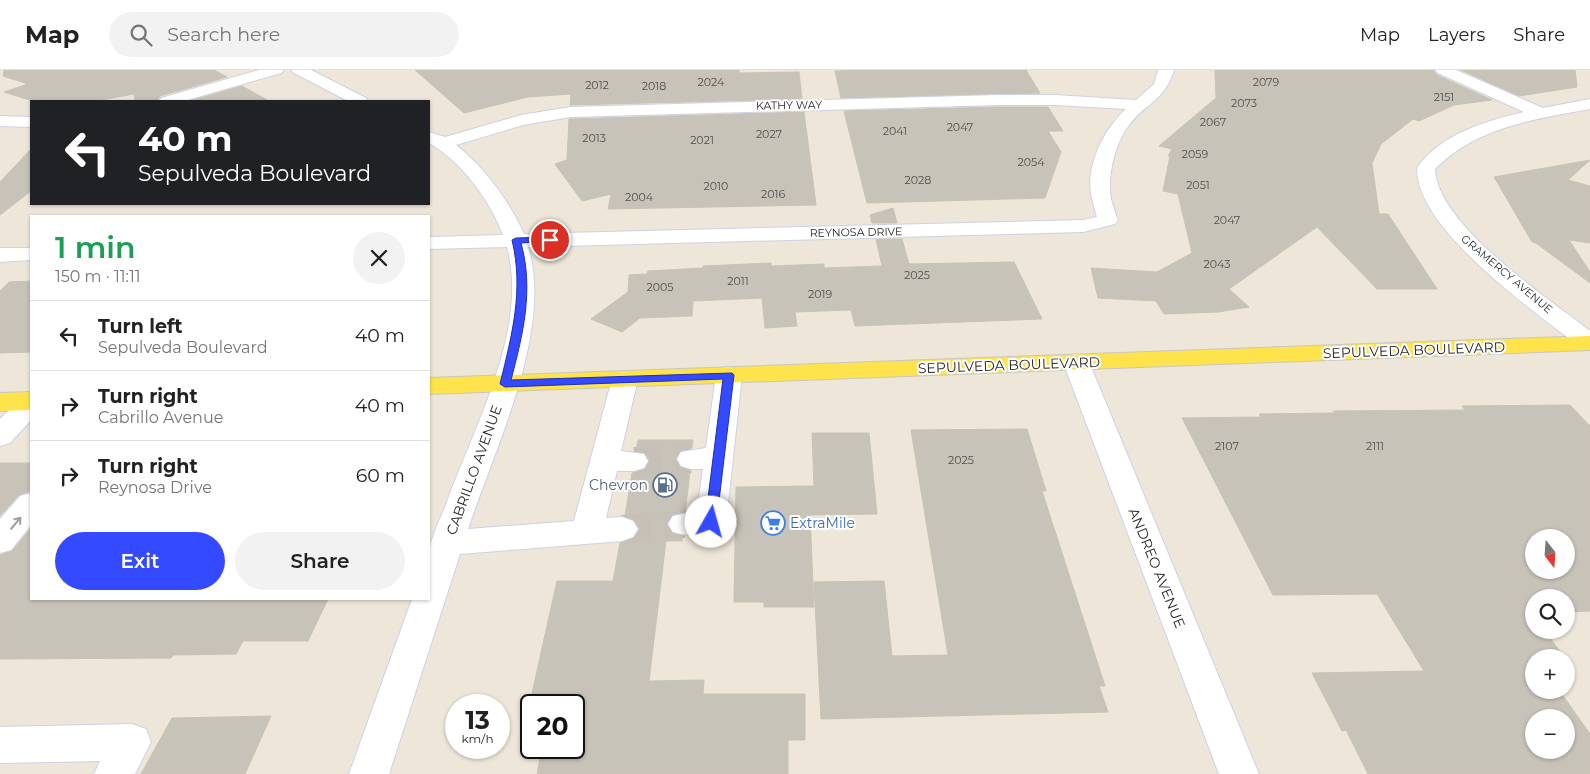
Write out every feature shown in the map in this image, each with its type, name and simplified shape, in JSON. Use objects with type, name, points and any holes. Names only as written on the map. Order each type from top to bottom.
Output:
[{"type":"main road","name":"SEPULVEDA BOULEVARD","points":[[430,386],[1590,343]]},
{"type":"main road","points":[[0,402],[30,403]]},
{"type":"street","points":[[171,100],[276,70]]},
{"type":"street","points":[[300,70],[358,100]]},
{"type":"street","name":"REYNOSA DRIVE","points":[[430,243],[1075,226],[1098,223],[1108,220],[1100,192],[1102,170],[1110,142],[1122,122],[1138,105],[1161,86],[1166,70]]},
{"type":"street","points":[[1443,70],[1541,113]]},
{"type":"street","name":"KATHY WAY","points":[[436,139],[521,120],[571,112],[1007,100],[1138,105]]},
{"type":"street","name":"GRAMERCY AVENUE","points":[[1590,104],[1541,113],[1495,126],[1456,142],[1437,154],[1426,168],[1428,187],[1440,210],[1458,232],[1496,267],[1590,343]]},
{"type":"street","points":[[0,121],[30,122]]},
{"type":"street","name":"CABRILLO AVENUE","points":[[430,596],[505,384],[520,324],[523,283],[521,261],[516,240],[501,207],[474,173],[436,139]]},
{"type":"street","points":[[0,255],[30,254]]},
{"type":"street","name":"ANDREO AVENUE","points":[[1076,362],[1239,774]]},
{"type":"street","points":[[684,524],[711,522],[729,375]]},
{"type":"street","points":[[587,532],[625,379]]},
{"type":"street","points":[[0,436],[30,404]]},
{"type":"street","points":[[691,458],[719,458]]},
{"type":"street","points":[[604,461],[634,460]]},
{"type":"street","points":[[0,541],[30,505]]},
{"type":"street","points":[[448,542],[622,529]]},
{"type":"street","name":"CABRILLO AVENUE","points":[[369,774],[429,600]]},
{"type":"street","points":[[0,745],[132,742],[114,774]]},
{"type":"building","points":[[4,70],[214,70],[227,77],[160,96],[158,100],[135,100],[134,94],[101,100],[30,100],[4,92],[28,84],[3,76]]},
{"type":"building","points":[[415,70],[739,70],[739,73],[799,72],[802,99],[570,105],[571,94],[528,97],[464,113]]},
{"type":"building","points":[[1026,70],[1040,93],[841,98],[835,71]]},
{"type":"building","points":[[1215,70],[1433,70],[1437,75],[1492,100],[1454,105],[1419,121],[1413,119],[1381,144],[1372,163],[1379,214],[1388,214],[1437,289],[1377,289],[1317,227],[1229,289],[1249,307],[1218,312],[1164,314],[1156,301],[1098,298],[1091,268],[1157,272],[1192,253],[1178,194],[1163,191],[1170,156],[1168,156],[1172,149],[1159,146],[1216,98]]},
{"type":"building","points":[[1461,70],[1575,70],[1577,87],[1519,96]]},
{"type":"building","points":[[242,86],[267,100],[193,100]]},
{"type":"building","points":[[1048,107],[1063,131],[1048,131],[1061,152],[1045,198],[867,203],[844,111]]},
{"type":"building","points":[[804,112],[816,205],[608,209],[611,194],[582,201],[555,164],[567,160],[569,119]]},
{"type":"building","points":[[30,150],[30,192],[0,215],[0,182]]},
{"type":"building","points":[[1590,160],[1568,180],[1590,186],[1590,243],[1569,240],[1590,272],[1590,283],[1532,242],[1494,177]]},
{"type":"building","points":[[893,208],[897,223],[872,223],[870,215]]},
{"type":"building","points":[[876,239],[902,239],[909,264],[1014,262],[1042,319],[855,326],[851,310],[795,312],[797,326],[765,328],[762,298],[693,301],[692,316],[640,318],[622,332],[591,319],[628,292],[629,275],[647,274],[648,271],[703,268],[703,266],[771,263],[771,266],[824,264],[824,268],[882,266]]},
{"type":"building","points":[[30,281],[30,352],[0,353],[0,291],[9,282]]},
{"type":"building","points":[[1570,405],[1590,426],[1590,611],[1575,612],[1575,589],[1525,589],[1525,639],[1551,639],[1558,649],[1525,649],[1525,699],[1565,699],[1572,709],[1525,709],[1525,759],[1575,759],[1575,713],[1590,734],[1590,774],[1368,774],[1346,730],[1342,731],[1312,673],[1424,671],[1377,594],[1273,595],[1182,418],[1261,417],[1259,414],[1335,413],[1333,411],[1465,410],[1462,406]]},
{"type":"building","points":[[1027,429],[1046,491],[1042,491],[1105,686],[1099,686],[1108,712],[821,719],[814,582],[884,581],[892,656],[948,655],[911,430]]},
{"type":"building","points":[[812,433],[869,433],[877,514],[810,515],[814,607],[764,607],[764,602],[734,602],[736,487],[814,486]]},
{"type":"building","points":[[638,440],[693,440],[692,448],[681,450],[675,458],[679,467],[690,471],[685,512],[673,514],[666,523],[671,533],[682,536],[682,541],[666,541],[649,681],[704,680],[703,694],[805,694],[805,740],[788,740],[788,774],[537,774],[540,759],[585,759],[585,694],[532,694],[557,581],[613,581],[620,543],[634,539],[640,530],[635,520],[625,516],[632,473],[645,470],[650,462],[646,453],[636,451]]},
{"type":"building","points":[[0,463],[30,463],[30,491],[19,495],[0,516]]},
{"type":"building","points":[[30,529],[30,600],[328,600],[308,641],[243,641],[236,654],[173,655],[171,658],[0,659],[0,555],[12,551]]},
{"type":"building","points":[[271,716],[245,774],[141,774],[172,718]]},
{"type":"tunnel","points":[[634,461],[691,459]]},
{"type":"tunnel","points":[[622,529],[684,524]]},
{"type":"place","name":"Chevron","points":[[665,485]]},
{"type":"place","name":"ExtraMile","points":[[773,523]]},
{"type":"route","points":[[550,240],[516,240],[521,261],[523,283],[520,324],[505,384],[729,375],[711,522]]}]
